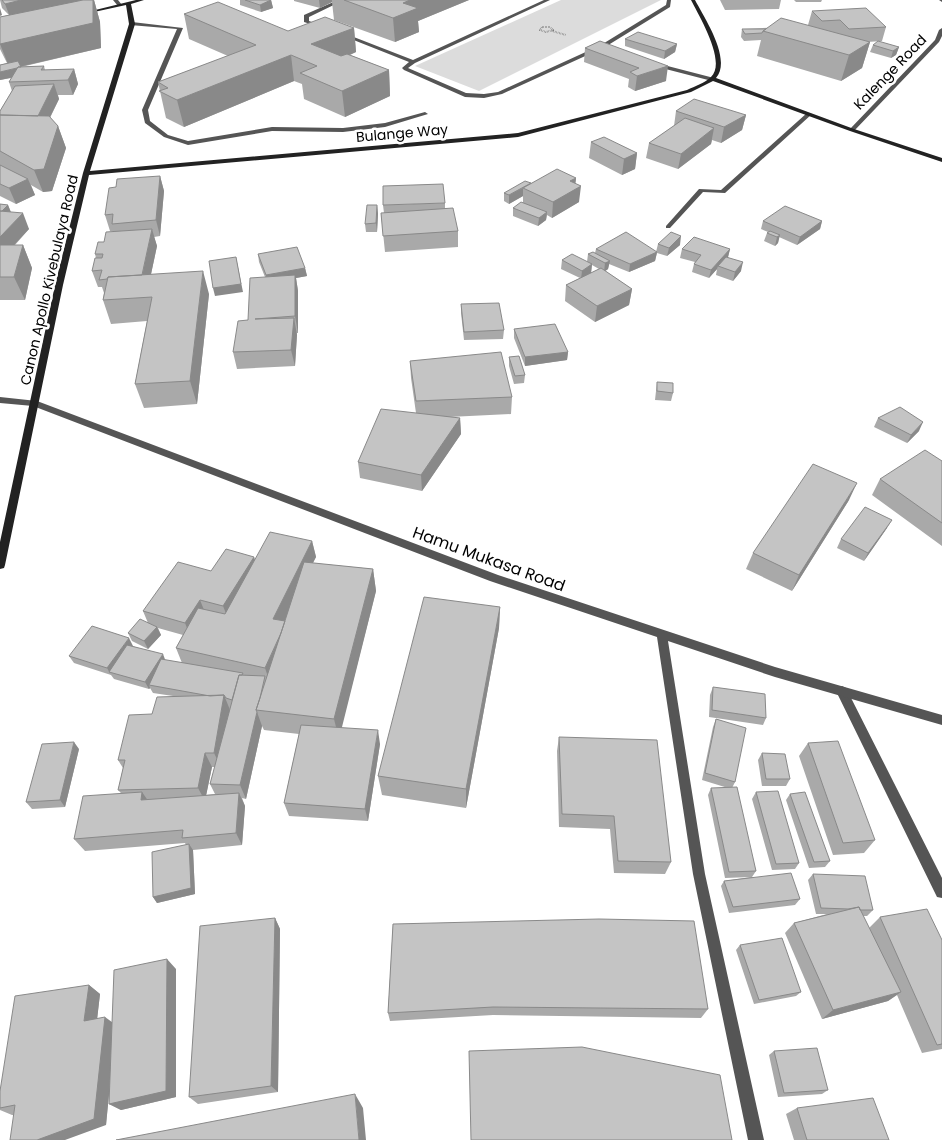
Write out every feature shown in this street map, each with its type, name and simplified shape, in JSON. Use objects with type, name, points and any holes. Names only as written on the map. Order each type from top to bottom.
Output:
[{"type":"main road","points":[[74,15],[142,0]]},
{"type":"main road","points":[[693,0],[718,54],[720,64],[718,74],[712,79]]},
{"type":"main road","name":"Canon Apollo Kivebulaya Road","points":[[0,565],[59,284],[86,173],[132,24],[128,3]]},
{"type":"main road","points":[[712,79],[852,130],[942,160]]},
{"type":"main road","name":"Bulange Way","points":[[86,173],[518,135],[689,90],[712,79]]},
{"type":"street","points":[[114,0],[120,5]]},
{"type":"street","points":[[328,29],[307,22],[306,16],[342,0]]},
{"type":"street","points":[[548,0],[413,62],[406,68],[408,72],[465,95],[484,96],[500,93],[603,46],[668,6],[669,0]]},
{"type":"street","points":[[132,24],[180,28],[189,25]]},
{"type":"street","points":[[180,28],[145,110],[147,122],[166,136],[188,143],[272,129],[343,130],[385,125],[425,114]]},
{"type":"street","name":"Kalenge Road","points":[[852,130],[937,41],[942,30]]},
{"type":"street","points":[[336,32],[413,62]]},
{"type":"street","points":[[603,46],[611,49]]},
{"type":"street","points":[[652,64],[712,79]]},
{"type":"street","points":[[668,227],[700,190],[723,192],[809,114]]},
{"type":"street","name":"Hamu Mukasa Road","points":[[0,400],[34,403],[494,578],[775,672],[942,720]]},
{"type":"street","points":[[662,635],[699,874],[756,1140]]},
{"type":"street","points":[[842,691],[942,892]]},
{"type":"path","points":[[548,27],[553,30],[546,32],[540,30],[548,27]]},
{"type":"shaded area","points":[[561,0],[661,0],[479,91],[415,66]]},
{"type":"building","points":[[2,0],[21,0],[5,4]]},
{"type":"building","points":[[83,0],[93,0],[93,23],[0,44],[0,17]]},
{"type":"building","points":[[245,0],[271,0],[260,5]]},
{"type":"building","points":[[344,0],[410,0],[403,3],[418,8],[393,18]]},
{"type":"building","points":[[218,2],[288,31],[325,17],[354,28],[311,44],[341,56],[347,54],[389,70],[342,91],[300,73],[317,66],[291,55],[177,100],[159,91],[168,88],[158,82],[256,45],[184,14]]},
{"type":"building","points":[[866,8],[886,27],[849,29],[840,20],[822,21],[812,11]]},
{"type":"building","points":[[781,18],[870,42],[849,55],[763,31]]},
{"type":"building","points":[[742,29],[766,29],[762,33],[745,34]]},
{"type":"building","points":[[638,32],[677,44],[665,51],[625,39]]},
{"type":"building","points":[[600,41],[668,66],[637,76],[630,72],[639,68],[585,48]]},
{"type":"building","points":[[878,41],[899,47],[893,51],[873,45]]},
{"type":"building","points":[[18,61],[21,67],[0,72],[0,65]]},
{"type":"building","points":[[44,66],[41,70],[74,69],[68,80],[9,82],[18,67]]},
{"type":"building","points":[[54,84],[38,116],[0,115],[0,111],[15,86]]},
{"type":"building","points":[[694,99],[746,115],[724,127],[676,111]]},
{"type":"building","points":[[0,115],[49,116],[58,126],[44,169],[34,170],[0,151]]},
{"type":"building","points":[[685,118],[714,128],[681,154],[649,143]]},
{"type":"building","points":[[604,137],[637,153],[624,159],[591,142]]},
{"type":"building","points":[[0,165],[28,179],[9,188],[0,184]]},
{"type":"building","points":[[557,169],[576,178],[570,181],[581,186],[553,202],[523,188]]},
{"type":"building","points":[[160,176],[156,220],[112,224],[113,214],[105,215],[109,188],[116,187],[117,179]]},
{"type":"building","points":[[525,181],[531,183],[509,195],[504,193]]},
{"type":"building","points":[[443,184],[445,203],[383,205],[383,186]]},
{"type":"building","points":[[521,202],[547,212],[539,218],[513,208]]},
{"type":"building","points":[[0,204],[8,205],[0,211]]},
{"type":"building","points":[[367,205],[377,205],[376,223],[365,224]]},
{"type":"building","points":[[785,206],[822,221],[800,237],[763,221]]},
{"type":"building","points":[[453,208],[458,231],[383,236],[381,213]]},
{"type":"building","points":[[0,211],[23,213],[0,237]]},
{"type":"building","points":[[152,229],[142,275],[108,277],[107,279],[99,280],[102,270],[92,271],[95,258],[102,258],[103,254],[95,254],[98,242],[104,242],[106,232]]},
{"type":"building","points":[[770,231],[780,235],[777,237],[767,233]]},
{"type":"building","points":[[626,232],[657,252],[630,264],[596,249]]},
{"type":"building","points":[[671,232],[681,236],[669,248],[658,244]]},
{"type":"building","points":[[694,237],[730,249],[711,270],[694,264],[701,255],[682,249]]},
{"type":"building","points":[[0,245],[23,245],[14,277],[0,277]]},
{"type":"building","points":[[297,247],[305,268],[266,275],[258,254]]},
{"type":"building","points":[[593,252],[610,261],[605,263],[588,254]]},
{"type":"building","points":[[572,254],[592,264],[582,271],[562,260]]},
{"type":"building","points":[[236,257],[241,284],[213,288],[209,261]]},
{"type":"building","points":[[726,257],[743,262],[735,272],[718,266]]},
{"type":"building","points":[[601,268],[632,289],[597,306],[566,285]]},
{"type":"building","points":[[203,271],[190,381],[135,384],[152,297],[103,300],[108,277]]},
{"type":"building","points":[[295,275],[295,316],[255,319],[294,318],[291,350],[233,352],[238,321],[248,320],[250,278]]},
{"type":"building","points":[[499,303],[504,330],[464,332],[461,304]]},
{"type":"building","points":[[555,324],[568,352],[525,357],[514,329]]},
{"type":"building","points":[[501,352],[512,397],[416,401],[410,361]]},
{"type":"building","points":[[519,356],[525,375],[515,376],[509,357]]},
{"type":"building","points":[[657,382],[673,383],[673,393],[657,391]]},
{"type":"building","points":[[900,407],[923,422],[911,435],[878,418]]},
{"type":"building","points":[[381,409],[460,418],[421,475],[358,462]]},
{"type":"building","points":[[925,450],[942,461],[942,523],[880,479]]},
{"type":"building","points":[[813,464],[857,483],[799,575],[753,553]]},
{"type":"building","points":[[865,507],[892,520],[868,553],[841,539]]},
{"type":"building","points":[[270,532],[312,541],[273,619],[285,621],[265,668],[176,648],[198,608],[225,614]]},
{"type":"building","points":[[226,549],[254,557],[223,606],[200,600],[185,623],[143,611],[178,562],[211,571]]},
{"type":"building","points":[[304,562],[373,569],[334,719],[256,710]]},
{"type":"building","points":[[424,597],[500,607],[466,789],[378,776]]},
{"type":"building","points":[[140,619],[157,627],[144,641],[128,633]]},
{"type":"building","points":[[92,626],[129,638],[107,668],[69,656]]},
{"type":"building","points":[[127,645],[163,654],[145,682],[109,672]]},
{"type":"building","points":[[161,659],[243,673],[239,675],[232,700],[224,695],[210,696],[149,685]]},
{"type":"building","points":[[239,675],[265,676],[240,785],[210,784]]},
{"type":"building","points":[[713,687],[765,694],[766,718],[712,710]]},
{"type":"building","points":[[224,695],[214,753],[205,753],[198,788],[118,790],[125,760],[118,760],[129,715],[152,714],[157,697]]},
{"type":"building","points":[[716,719],[746,728],[735,782],[705,773]]},
{"type":"building","points":[[301,725],[378,730],[365,809],[284,803]]},
{"type":"building","points":[[559,737],[657,740],[671,862],[618,861],[614,816],[562,814]]},
{"type":"building","points":[[838,741],[875,840],[843,843],[808,743]]},
{"type":"building","points":[[74,742],[60,800],[26,802],[42,744]]},
{"type":"building","points":[[762,753],[785,754],[790,779],[766,779]]},
{"type":"building","points":[[737,787],[756,871],[729,872],[711,788]]},
{"type":"building","points":[[778,791],[799,863],[776,864],[756,792]]},
{"type":"building","points":[[142,792],[141,800],[239,793],[236,833],[182,838],[183,830],[74,839],[83,796]]},
{"type":"building","points":[[805,792],[830,861],[814,862],[790,794]]},
{"type":"building","points":[[189,844],[191,888],[153,897],[152,852]]},
{"type":"building","points":[[791,873],[800,899],[733,907],[724,881]]},
{"type":"building","points":[[813,874],[865,876],[873,910],[860,910],[859,907],[848,909],[821,908]]},
{"type":"building","points":[[859,907],[901,992],[833,1010],[794,923]]},
{"type":"building","points":[[927,909],[942,940],[942,1044],[937,1045],[880,917]]},
{"type":"building","points":[[275,918],[271,1086],[189,1097],[200,926]]},
{"type":"building","points":[[599,919],[694,921],[708,1009],[493,1007],[388,1013],[393,924]]},
{"type":"building","points":[[782,938],[801,992],[759,1000],[740,945]]},
{"type":"building","points":[[167,959],[166,1091],[109,1104],[114,970]]},
{"type":"building","points":[[89,985],[84,1021],[105,1017],[94,1119],[37,1140],[10,1140],[15,1105],[0,1108],[0,1091],[15,996]]},
{"type":"building","points":[[582,1047],[720,1075],[732,1140],[471,1140],[469,1051]]},
{"type":"building","points":[[817,1048],[828,1090],[784,1093],[774,1051]]},
{"type":"building","points":[[355,1094],[359,1140],[116,1140]]},
{"type":"building","points":[[873,1098],[889,1140],[807,1140],[797,1108]]}]
